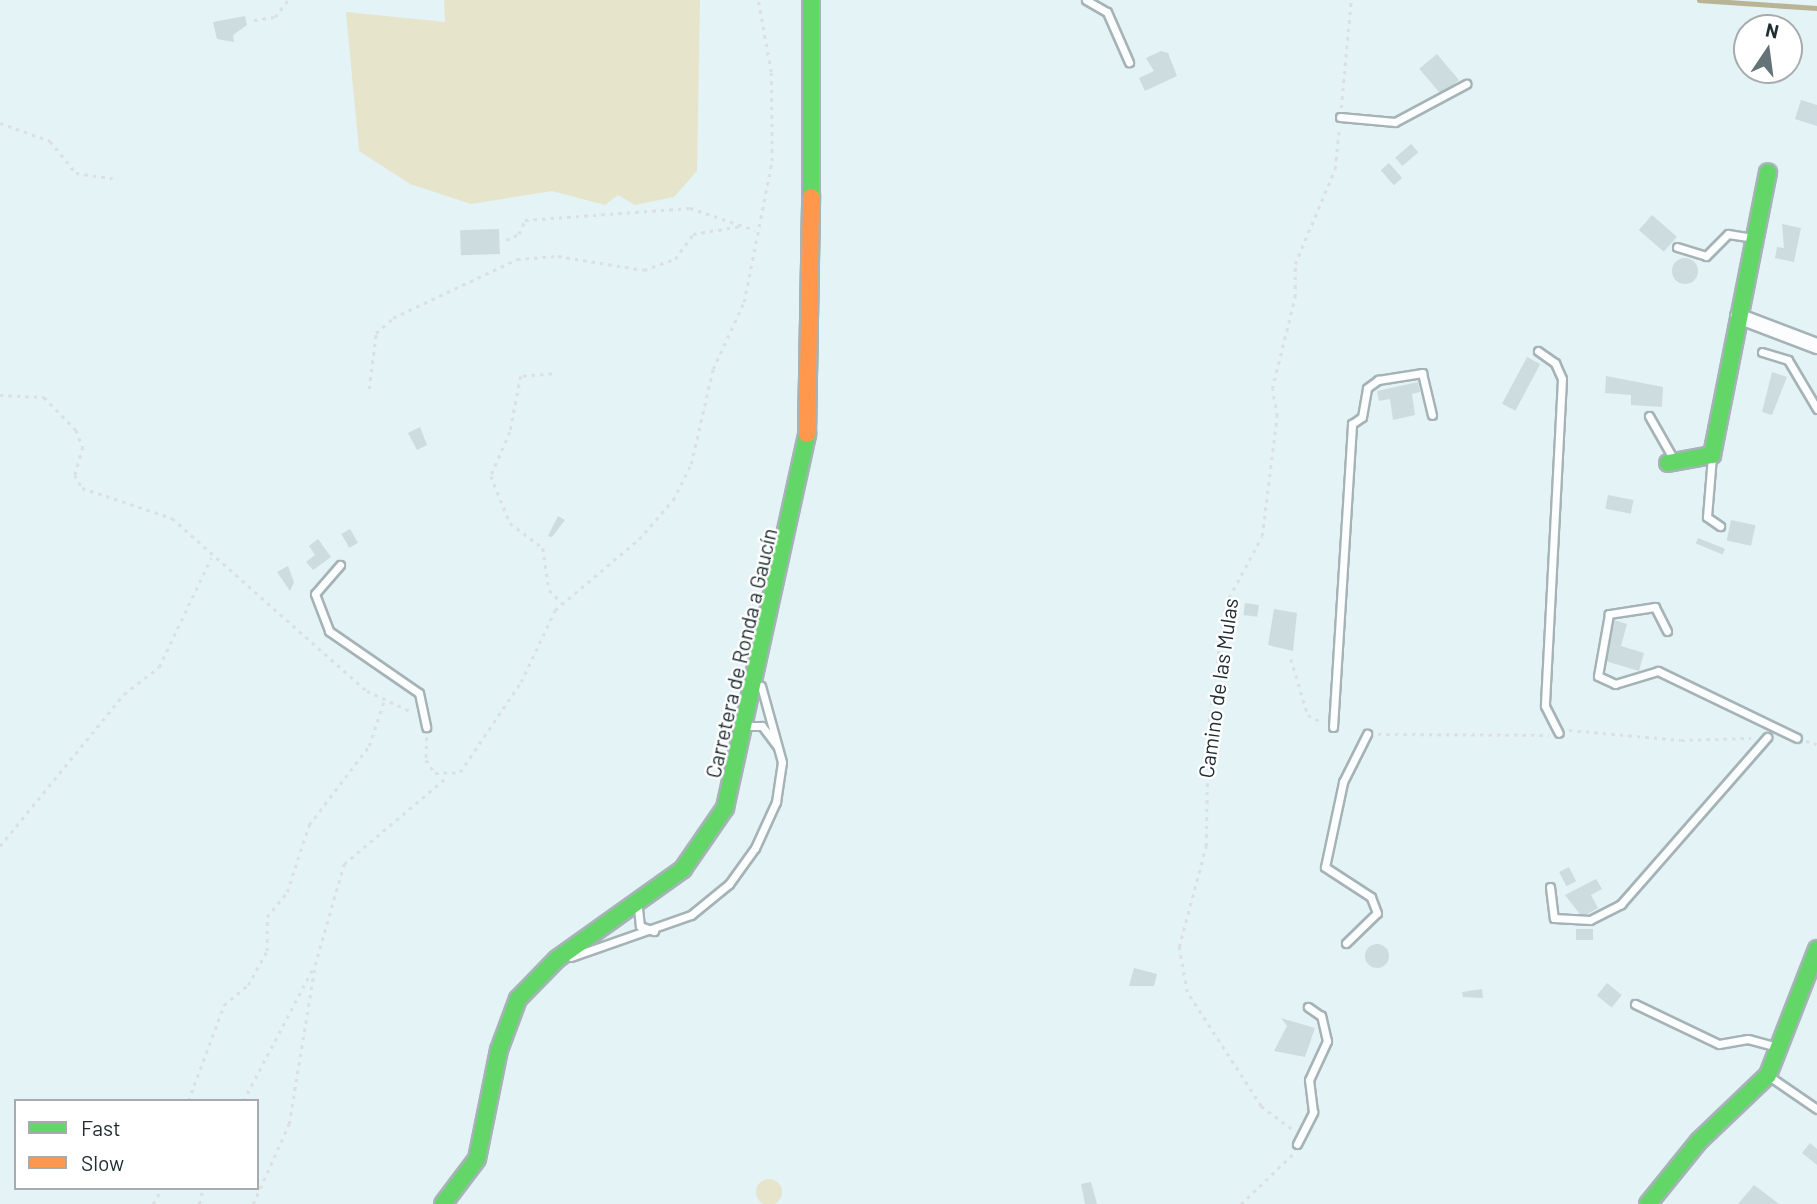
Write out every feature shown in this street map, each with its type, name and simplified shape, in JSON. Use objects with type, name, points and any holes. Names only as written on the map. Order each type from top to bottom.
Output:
[{"type":"main road","name":"Carretera de Ronda a Gaucín","points":[[443,1204],[477,1159],[486,1134],[505,1025],[533,979],[557,959],[640,905],[683,869],[706,839],[728,798],[750,726],[811,414],[811,0]]},
{"type":"main road","points":[[1672,463],[1712,455],[1768,173]]},
{"type":"main road","points":[[1648,1204],[1699,1141],[1768,1075],[1814,969],[1817,948]]},
{"type":"street","points":[[1738,316],[1817,346]]},
{"type":"lane","points":[[1086,0],[1107,12],[1129,62]]},
{"type":"lane","points":[[1340,117],[1395,122],[1466,84]]},
{"type":"lane","points":[[1677,247],[1706,256],[1728,234],[1754,238]]},
{"type":"lane","points":[[1538,351],[1555,363],[1562,379],[1545,706],[1559,733]]},
{"type":"lane","points":[[1762,352],[1788,360],[1817,409]]},
{"type":"lane","points":[[1333,727],[1352,424],[1362,417],[1367,388],[1378,380],[1422,373],[1432,415]]},
{"type":"lane","points":[[1649,416],[1672,463]]},
{"type":"lane","points":[[1712,455],[1707,517],[1720,526]]},
{"type":"lane","points":[[340,565],[315,594],[329,631],[419,692],[426,727]]},
{"type":"lane","points":[[1667,631],[1655,607],[1609,614],[1598,676],[1615,684],[1658,671],[1797,738]]},
{"type":"lane","points":[[557,959],[654,931],[691,915],[729,884],[755,848],[776,802],[781,753],[760,678]]},
{"type":"lane","points":[[750,726],[762,726],[781,753]]},
{"type":"lane","points":[[1346,943],[1377,913],[1371,897],[1325,867],[1343,782],[1367,734]]},
{"type":"lane","points":[[1550,887],[1554,918],[1590,920],[1621,904],[1768,737]]},
{"type":"lane","points":[[640,905],[635,917],[640,926],[654,931]]},
{"type":"lane","points":[[1635,1004],[1719,1044],[1748,1039],[1780,1048]]},
{"type":"lane","points":[[1297,1144],[1313,1112],[1309,1080],[1327,1041],[1321,1016],[1308,1007]]},
{"type":"lane","points":[[1768,1075],[1817,1109]]},
{"type":"path","points":[[254,20],[275,17],[288,0]]},
{"type":"path","points":[[253,1204],[289,1124],[315,965],[344,864],[447,777],[460,772],[482,749],[562,603],[639,539],[673,500],[691,464],[713,369],[744,302],[755,230],[772,162],[775,112],[758,0]]},
{"type":"path","name":"Camino de las Mulas","points":[[1297,1144],[1296,1135],[1261,1105],[1178,968],[1206,846],[1208,730],[1225,605],[1262,536],[1277,416],[1272,388],[1295,297],[1295,264],[1335,169],[1351,0]]},
{"type":"path","points":[[0,123],[50,141],[76,173],[113,178]]},
{"type":"path","points":[[506,240],[519,234],[525,220],[690,208],[755,230]]},
{"type":"path","points":[[369,389],[376,333],[393,318],[517,259],[558,256],[644,270],[675,259],[693,234],[741,226]]},
{"type":"path","points":[[552,374],[521,376],[510,432],[491,476],[510,523],[543,548],[548,590],[562,603]]},
{"type":"path","points":[[0,395],[44,397],[76,430],[83,447],[75,475],[82,488],[153,508],[367,691],[385,698],[426,727],[426,760],[447,777]]},
{"type":"path","points":[[0,846],[124,694],[159,667],[211,558]]},
{"type":"path","points":[[1291,659],[1308,715],[1333,727]]},
{"type":"path","points":[[189,1099],[224,1005],[248,985],[267,951],[267,916],[287,892],[309,825],[369,746],[385,698]]},
{"type":"path","points":[[1367,734],[1559,733],[1582,729],[1681,740],[1768,737]]},
{"type":"path","points":[[1797,738],[1817,744]]},
{"type":"path","points":[[244,1099],[315,965]]},
{"type":"path","points":[[1241,1204],[1297,1144]]},
{"type":"green space","points":[[444,0],[700,0],[697,171],[674,197],[635,205],[618,195],[605,205],[552,191],[471,204],[410,184],[359,151],[346,12],[445,22]]},
{"type":"green space","points":[[769,1179],[778,1183],[782,1192],[778,1201],[769,1205],[760,1201],[756,1192],[760,1183]]},
{"type":"building","points":[[245,16],[247,25],[233,35],[234,42],[217,39],[213,22]]},
{"type":"building","points":[[1161,51],[1168,53],[1177,76],[1145,91],[1139,78],[1154,71],[1146,58]]},
{"type":"building","points":[[1437,54],[1459,80],[1441,95],[1419,69]]},
{"type":"building","points":[[1801,100],[1817,105],[1817,126],[1795,119]]},
{"type":"building","points":[[1411,144],[1418,152],[1402,166],[1395,158]]},
{"type":"building","points":[[1389,163],[1402,178],[1394,185],[1381,170]]},
{"type":"building","points":[[1652,215],[1677,237],[1664,252],[1639,230]]},
{"type":"building","points":[[1782,224],[1801,228],[1794,262],[1775,258],[1777,247],[1784,248]]},
{"type":"building","points":[[499,229],[500,254],[461,255],[460,230]]},
{"type":"building","points":[[1685,258],[1694,262],[1698,271],[1694,280],[1685,284],[1676,280],[1672,271],[1676,262]]},
{"type":"building","points":[[1527,357],[1540,364],[1515,411],[1502,404]]},
{"type":"building","points":[[1772,372],[1787,377],[1772,415],[1762,412]]},
{"type":"building","points":[[1606,376],[1663,387],[1662,407],[1631,405],[1631,395],[1605,393]]},
{"type":"building","points":[[1418,382],[1420,392],[1412,394],[1415,415],[1393,420],[1390,399],[1379,401],[1377,391]]},
{"type":"building","points":[[420,427],[427,445],[417,450],[408,433]]},
{"type":"building","points":[[1608,495],[1634,500],[1631,514],[1605,509]]},
{"type":"building","points":[[558,516],[565,520],[552,537],[548,536]]},
{"type":"building","points":[[1731,520],[1755,525],[1751,546],[1727,541]]},
{"type":"building","points":[[350,529],[358,543],[349,548],[341,534]]},
{"type":"building","points":[[1698,538],[1725,549],[1723,554],[1696,544]]},
{"type":"building","points":[[318,539],[331,557],[313,570],[306,562],[315,555],[309,546]]},
{"type":"building","points":[[288,566],[294,582],[290,591],[277,572]]},
{"type":"building","points":[[1245,603],[1259,605],[1257,617],[1243,615]]},
{"type":"building","points":[[1274,609],[1297,613],[1293,651],[1268,645]]},
{"type":"building","points":[[1614,620],[1627,624],[1621,646],[1644,653],[1639,671],[1602,660]]},
{"type":"building","points":[[1569,867],[1576,881],[1566,886],[1559,872]]},
{"type":"building","points":[[1596,879],[1602,889],[1591,895],[1598,908],[1582,917],[1565,895]]},
{"type":"building","points":[[1576,929],[1593,929],[1593,940],[1576,940]]},
{"type":"building","points":[[1377,944],[1386,947],[1389,956],[1386,965],[1377,968],[1368,965],[1365,956],[1368,947]]},
{"type":"building","points":[[1134,968],[1157,974],[1154,986],[1129,986]]},
{"type":"building","points":[[1607,983],[1622,995],[1612,1007],[1597,995]]},
{"type":"building","points":[[1482,989],[1483,998],[1463,997],[1462,992]]},
{"type":"building","points":[[1281,1018],[1315,1028],[1305,1057],[1274,1051],[1287,1026]]},
{"type":"building","points":[[1810,1143],[1817,1149],[1817,1165],[1802,1153]]},
{"type":"building","points":[[1091,1182],[1097,1204],[1085,1204],[1081,1184]]},
{"type":"building","points":[[1754,1185],[1779,1204],[1738,1204]]},
{"type":"waterway","points":[[1699,0],[1817,8]]},
{"type":"traffic: fast","points":[[811,0],[811,197]]},
{"type":"traffic: fast","points":[[1668,463],[1712,455],[1768,173]]},
{"type":"traffic: fast","points":[[443,1204],[477,1159],[499,1050],[518,999],[557,959],[683,869],[725,808],[807,434]]},
{"type":"traffic: fast","points":[[1648,1204],[1699,1141],[1768,1075],[1817,949]]},
{"type":"traffic: slow","points":[[807,434],[811,197]]}]
